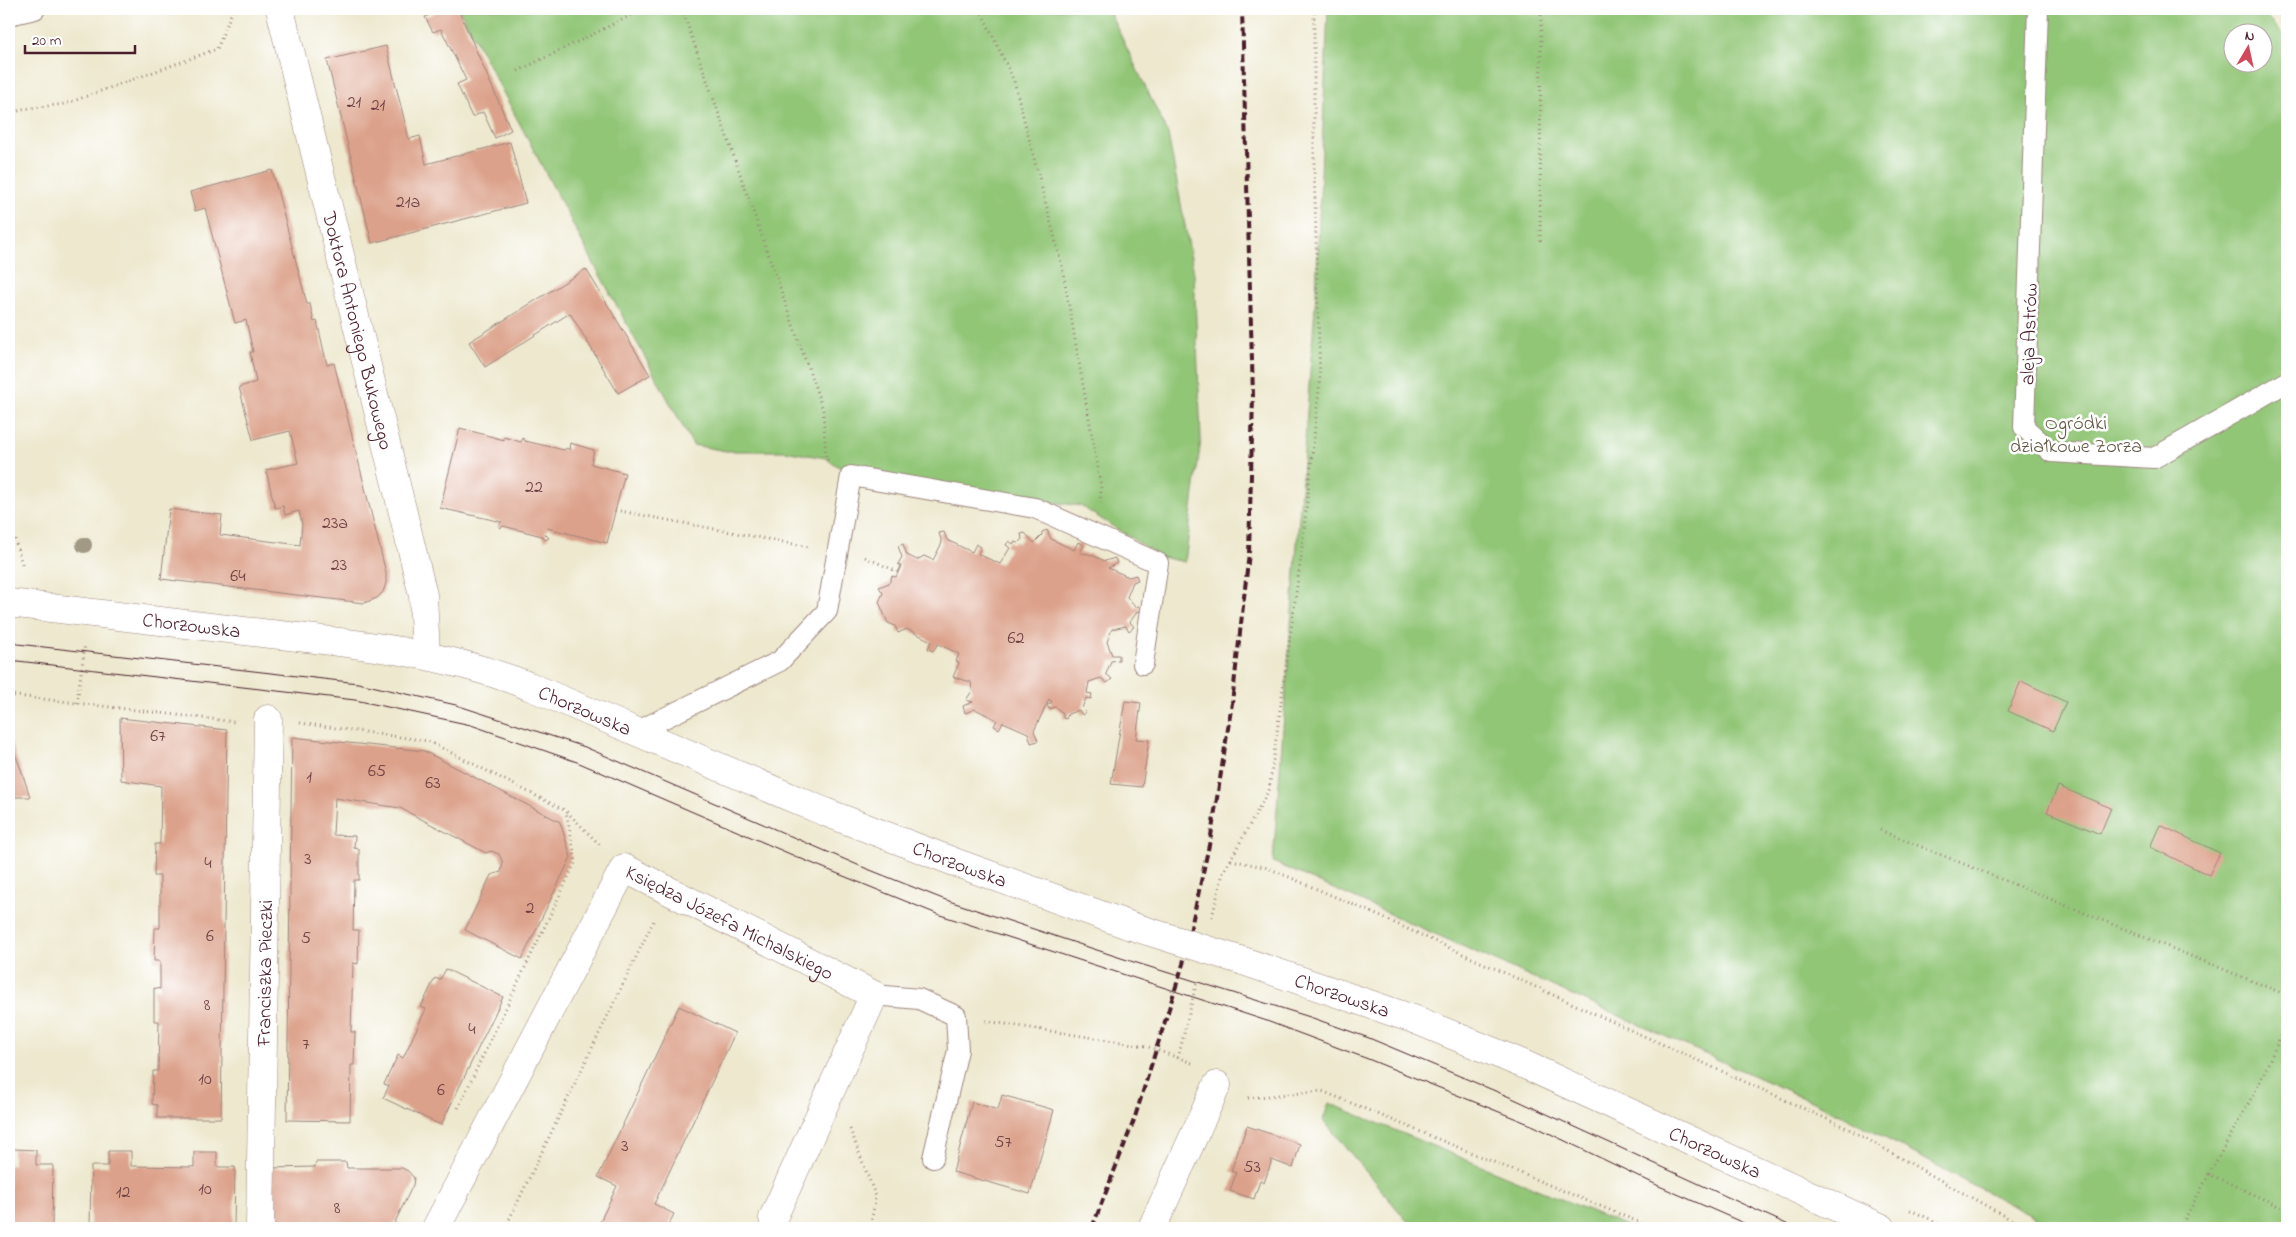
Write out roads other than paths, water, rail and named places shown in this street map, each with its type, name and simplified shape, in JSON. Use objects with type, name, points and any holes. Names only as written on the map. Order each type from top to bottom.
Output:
[{"type":"street","name":"Doktora Antoniego Bukowego","points":[[280,9],[423,595],[426,655]]},
{"type":"street","name":"Chorzowska","points":[[9,603],[369,645],[426,655],[494,672],[911,846],[1130,926],[1243,961],[1416,1020],[1514,1061],[1882,1228]]},
{"type":"street","name":"Franciszka Pieczki","points":[[260,1228],[268,719]]},
{"type":"street","name":"Księdza Józefa Michalskiego","points":[[436,1228],[624,868],[874,995]]},
{"type":"street","points":[[770,1223],[874,995]]},
{"type":"street","points":[[1152,1228],[1217,1085]]},
{"type":"lane","points":[[9,15],[34,9]]},
{"type":"lane","name":"aleja Astrów","points":[[2038,9],[2024,427],[2051,452],[2154,458],[2287,382]]},
{"type":"lane","points":[[636,732],[780,661],[827,611],[851,476],[1035,508],[1158,563],[1143,664]]},
{"type":"lane","points":[[874,995],[919,998],[956,1016],[958,1050],[933,1158]]},
{"type":"tram line","points":[[9,643],[358,683],[456,705],[585,747],[860,866],[943,899],[1121,958],[1310,1017],[1369,1038],[1512,1098],[1795,1228]]},
{"type":"tram line","points":[[9,660],[355,700],[471,725],[577,762],[804,860],[937,914],[1264,1020],[1368,1059],[1534,1126],[1659,1186],[1755,1228]]},
{"type":"railway","points":[[1092,1228],[1134,1120],[1183,964],[1211,836],[1232,703],[1249,553],[1253,396],[1242,9]]},
{"type":"park label","name":"Ogródki działkowe Zorza","points":[[2076,434]]}]
